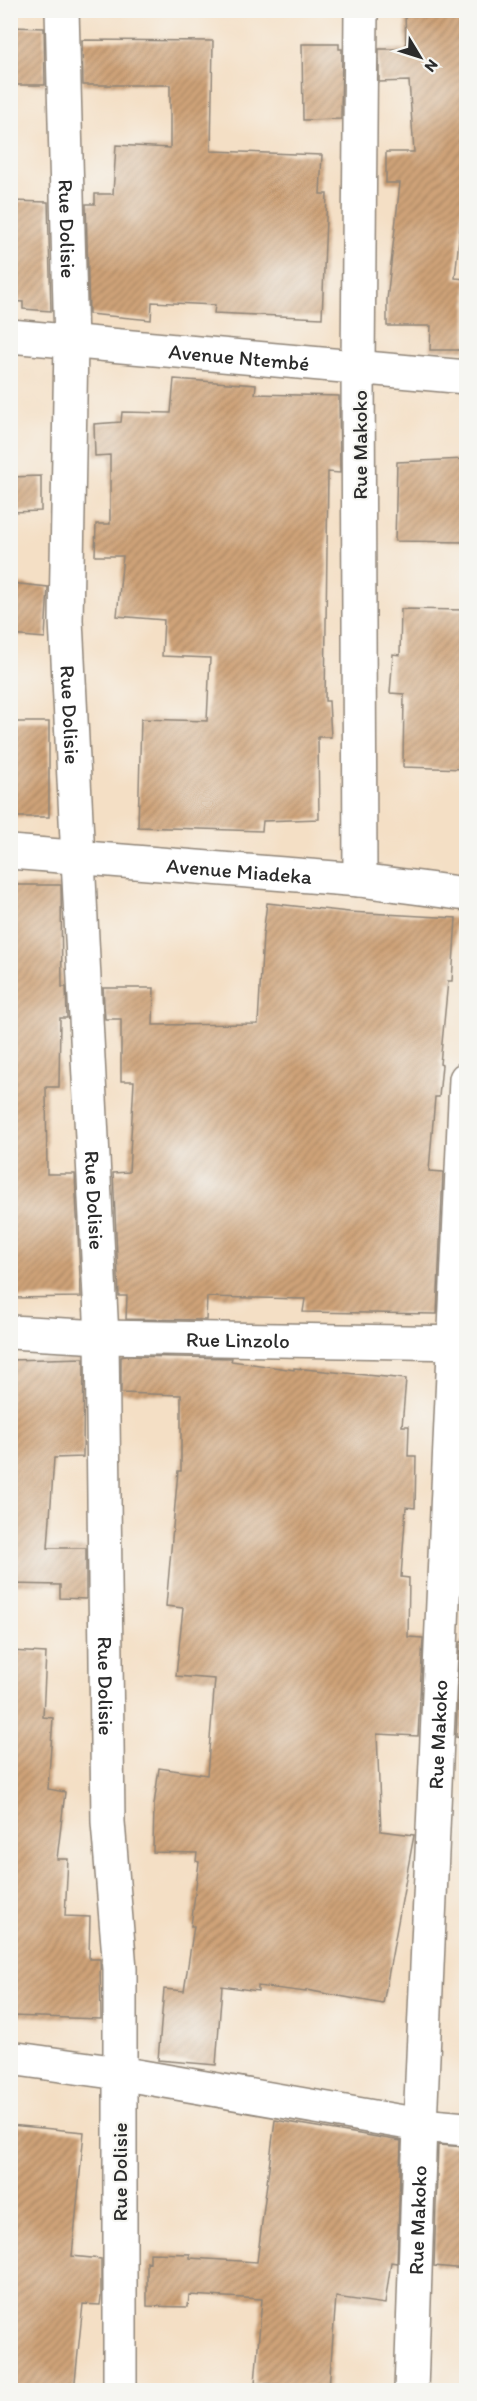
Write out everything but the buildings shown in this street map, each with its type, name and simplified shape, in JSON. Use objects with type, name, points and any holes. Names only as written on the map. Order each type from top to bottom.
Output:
[{"type":"street","name":"Rue Dolisie","points":[[62,10],[71,344],[66,620],[102,1337],[108,1822],[120,1969],[120,2391]]},
{"type":"street","name":"Rue Makoko","points":[[360,880],[358,366],[361,10]]},
{"type":"street","name":"Avenue Ntembé","points":[[10,336],[71,344],[358,366],[466,377]]},
{"type":"street","name":"Avenue Miadeka","points":[[10,852],[360,880],[466,894]]},
{"type":"street","name":"Rue Makoko","points":[[411,2391],[420,2125],[460,1343],[466,1079]]},
{"type":"street","name":"Rue Linzolo","points":[[10,1332],[102,1337],[460,1343]]},
{"type":"street","points":[[10,2058],[119,2073],[420,2125],[466,2129]]}]
